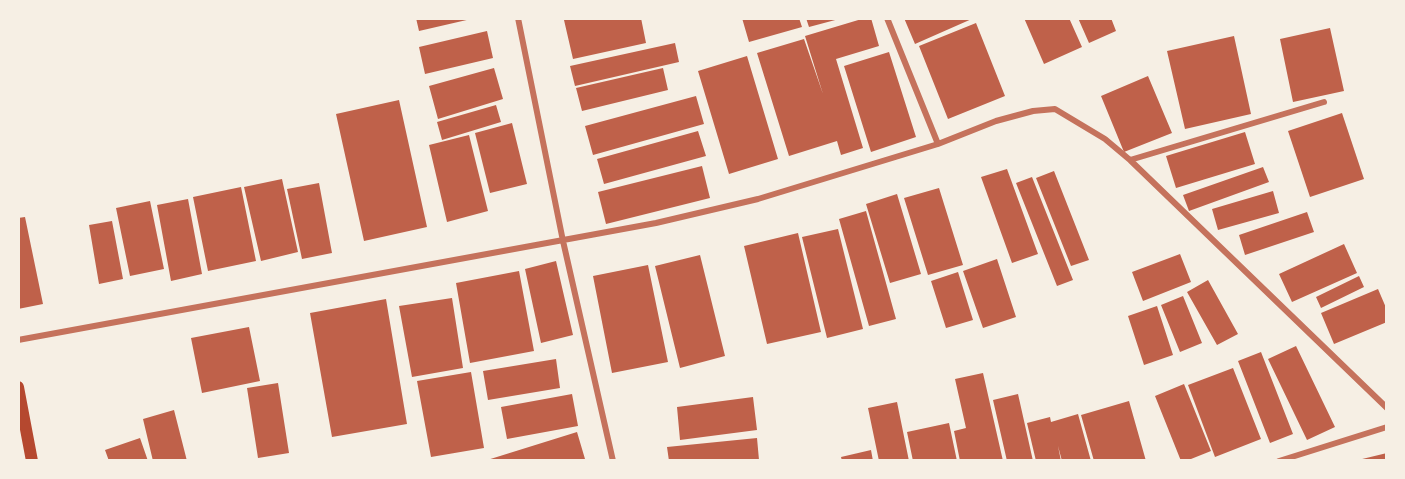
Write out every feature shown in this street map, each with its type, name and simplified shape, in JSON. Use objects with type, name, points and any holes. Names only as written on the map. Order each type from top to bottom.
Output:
[{"type":"main road","points":[[18,387],[32,461]]},
{"type":"street","points":[[518,18],[563,241],[614,461]]},
{"type":"street","points":[[887,18],[938,144]]},
{"type":"street","points":[[1130,160],[1324,102]]},
{"type":"street","points":[[18,340],[656,223],[758,198],[938,144],[996,121],[1033,111],[1055,109],[1105,139],[1130,160],[1387,408]]},
{"type":"street","points":[[1279,461],[1387,428]]},
{"type":"building","points":[[416,18],[471,18],[471,19],[419,31]]},
{"type":"building","points":[[641,18],[646,43],[573,59],[564,20]]},
{"type":"building","points":[[742,18],[799,18],[802,27],[749,42]]},
{"type":"building","points":[[806,18],[839,18],[839,19],[809,27]]},
{"type":"building","points":[[871,18],[879,46],[836,59],[863,148],[841,155],[837,141],[789,156],[757,53],[804,39],[823,94],[805,36]]},
{"type":"building","points":[[904,18],[974,18],[915,44]]},
{"type":"building","points":[[1024,18],[1069,18],[1082,47],[1044,64]]},
{"type":"building","points":[[1078,18],[1111,18],[1116,31],[1089,43]]},
{"type":"building","points":[[976,23],[1005,96],[948,119],[919,46]]},
{"type":"building","points":[[1330,28],[1344,91],[1293,102],[1280,39]]},
{"type":"building","points":[[487,31],[493,58],[425,74],[419,47]]},
{"type":"building","points":[[1234,36],[1251,114],[1185,129],[1167,51]]},
{"type":"building","points":[[675,43],[679,62],[575,86],[570,66]]},
{"type":"building","points":[[889,52],[916,137],[871,152],[844,66]]},
{"type":"building","points":[[747,56],[778,159],[729,174],[698,71]]},
{"type":"building","points":[[494,68],[503,99],[438,119],[429,86]]},
{"type":"building","points":[[663,68],[668,90],[582,111],[576,88]]},
{"type":"building","points":[[1148,76],[1172,133],[1124,152],[1101,96]]},
{"type":"building","points":[[696,96],[704,124],[593,155],[585,126]]},
{"type":"building","points":[[399,100],[427,227],[364,241],[336,114]]},
{"type":"building","points":[[496,105],[501,122],[442,140],[437,122]]},
{"type":"building","points":[[1342,113],[1364,179],[1310,197],[1288,131]]},
{"type":"building","points":[[512,123],[527,184],[490,193],[475,133]]},
{"type":"building","points":[[698,131],[706,156],[604,184],[597,159]]},
{"type":"building","points":[[1245,132],[1255,164],[1176,188],[1166,156]]},
{"type":"building","points":[[469,135],[488,211],[447,222],[429,145]]},
{"type":"building","points":[[702,166],[710,198],[606,224],[598,192]]},
{"type":"building","points":[[1263,167],[1269,182],[1189,211],[1183,195]]},
{"type":"building","points":[[1007,169],[1038,254],[1012,263],[981,177]]},
{"type":"building","points":[[1054,171],[1089,260],[1071,266],[1036,178]]},
{"type":"building","points":[[1032,177],[1073,280],[1057,286],[1016,183]]},
{"type":"building","points":[[282,179],[298,252],[261,261],[244,187]]},
{"type":"building","points":[[319,183],[332,253],[302,259],[287,189]]},
{"type":"building","points":[[241,187],[256,261],[208,271],[193,197]]},
{"type":"building","points":[[939,188],[963,265],[928,275],[904,198]]},
{"type":"building","points":[[1273,191],[1279,213],[1218,230],[1212,209]]},
{"type":"building","points":[[897,194],[921,274],[890,283],[866,204]]},
{"type":"building","points":[[188,199],[202,274],[171,281],[157,205]]},
{"type":"building","points":[[150,201],[164,269],[130,276],[116,208]]},
{"type":"building","points":[[866,211],[896,319],[869,326],[839,219]]},
{"type":"building","points":[[1307,212],[1314,232],[1245,255],[1239,235]]},
{"type":"building","points":[[25,217],[43,304],[18,309],[18,218]]},
{"type":"building","points":[[112,221],[123,279],[99,284],[89,225]]},
{"type":"building","points":[[838,229],[863,329],[827,338],[802,237]]},
{"type":"building","points":[[798,233],[821,332],[767,344],[744,246]]},
{"type":"building","points":[[1344,244],[1357,273],[1292,302],[1279,274]]},
{"type":"building","points":[[1180,254],[1191,282],[1143,301],[1132,272]]},
{"type":"building","points":[[700,255],[725,356],[680,368],[655,266]]},
{"type":"building","points":[[997,259],[1016,317],[983,328],[963,271]]},
{"type":"building","points":[[556,261],[573,335],[541,343],[525,269]]},
{"type":"building","points":[[648,265],[668,362],[612,373],[593,276]]},
{"type":"building","points":[[519,271],[534,351],[470,363],[456,283]]},
{"type":"building","points":[[958,272],[973,320],[946,328],[931,281]]},
{"type":"building","points":[[1359,276],[1364,287],[1321,308],[1316,297]]},
{"type":"building","points":[[1208,280],[1238,334],[1217,345],[1187,292]]},
{"type":"building","points":[[1378,289],[1387,310],[1387,322],[1334,344],[1321,313]]},
{"type":"building","points":[[1183,296],[1202,343],[1180,352],[1161,305]]},
{"type":"building","points":[[452,298],[463,368],[412,377],[399,306]]},
{"type":"building","points":[[386,299],[407,424],[332,437],[310,313]]},
{"type":"building","points":[[1157,306],[1173,355],[1144,365],[1128,316]]},
{"type":"building","points":[[249,327],[260,381],[202,393],[191,338]]},
{"type":"building","points":[[1296,346],[1335,427],[1307,440],[1268,359]]},
{"type":"building","points":[[1261,352],[1293,434],[1270,443],[1238,361]]},
{"type":"building","points":[[556,359],[560,388],[488,400],[483,371]]},
{"type":"building","points":[[1233,368],[1261,439],[1215,457],[1188,385]]},
{"type":"building","points":[[471,372],[484,448],[431,457],[417,381]]},
{"type":"building","points":[[983,373],[1003,461],[960,461],[954,431],[966,428],[955,379]]},
{"type":"building","points":[[278,383],[289,453],[258,458],[247,388]]},
{"type":"building","points":[[1184,384],[1211,451],[1181,461],[1155,396]]},
{"type":"building","points":[[572,394],[578,426],[507,439],[501,407]]},
{"type":"building","points":[[1018,394],[1033,461],[1007,461],[993,400]]},
{"type":"building","points":[[753,397],[757,430],[680,440],[677,407]]},
{"type":"building","points":[[1129,401],[1146,461],[1094,461],[1081,415]]},
{"type":"building","points":[[897,402],[909,461],[879,461],[868,408]]},
{"type":"building","points":[[174,410],[187,461],[153,461],[143,419]]},
{"type":"building","points":[[1078,414],[1091,461],[1062,461],[1058,446],[1061,461],[1036,461],[1027,423],[1050,417],[1051,422]]},
{"type":"building","points":[[949,423],[957,461],[913,461],[907,432]]},
{"type":"building","points":[[577,432],[585,459],[580,461],[484,461]]},
{"type":"building","points":[[140,438],[148,461],[109,461],[105,450]]},
{"type":"building","points":[[757,438],[759,460],[669,461],[667,447]]},
{"type":"building","points":[[871,450],[873,461],[842,461],[841,457]]},
{"type":"building","points":[[1387,453],[1387,461],[1358,461],[1358,460]]}]
